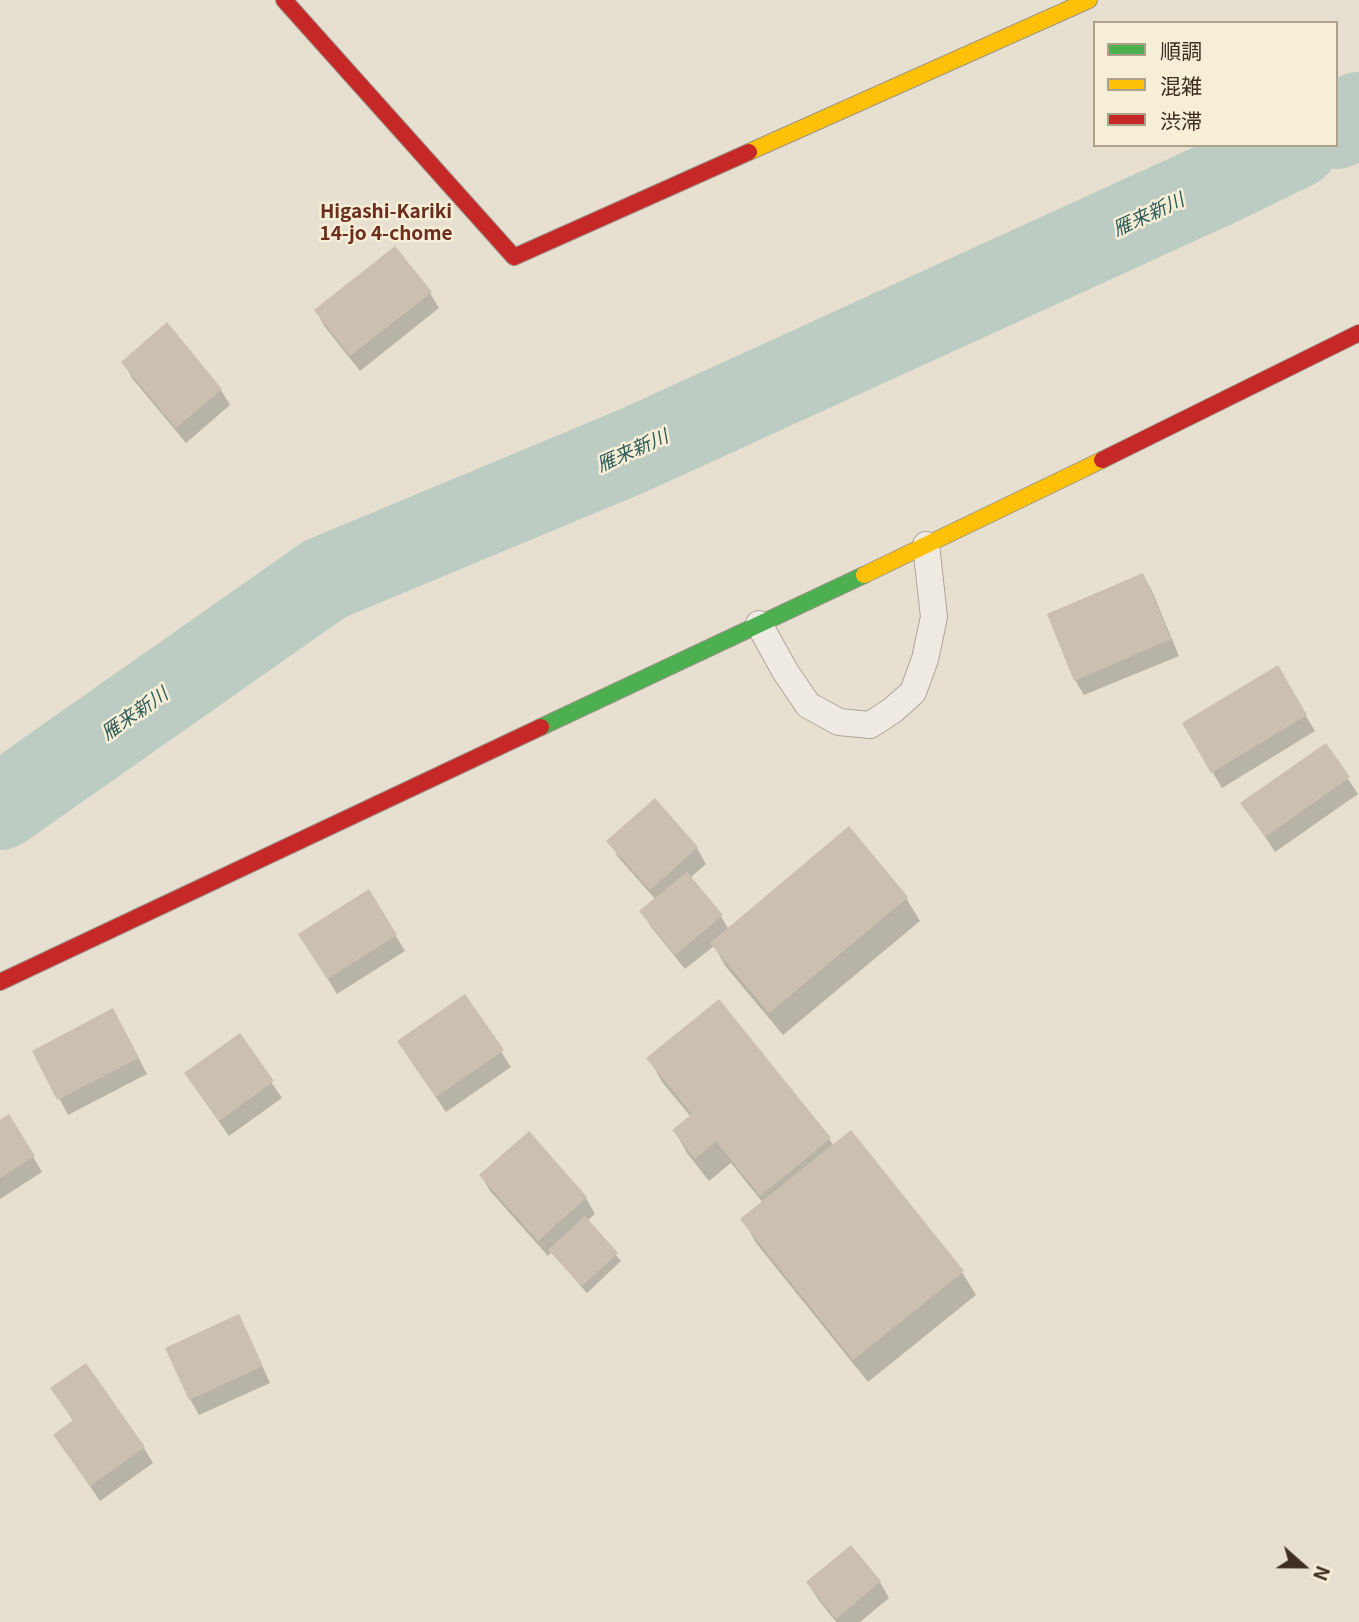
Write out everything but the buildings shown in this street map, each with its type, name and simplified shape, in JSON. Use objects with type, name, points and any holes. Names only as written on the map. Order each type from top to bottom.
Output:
[{"type":"street","points":[[284,0],[514,257],[1089,0]]},
{"type":"street","points":[[0,982],[926,545],[1359,333]]},
{"type":"lane","points":[[759,624],[808,705],[839,722],[870,725],[914,692],[925,659],[934,617],[926,545]]},
{"type":"waterway","name":"雁来新川","points":[[1338,125],[1359,115]]},
{"type":"waterway","name":"雁来新川","points":[[0,807],[325,579],[632,451],[1292,147]]},
{"type":"traffic: fast","points":[[541,727],[864,575]]},
{"type":"traffic: slow","points":[[749,152],[1089,0]]},
{"type":"traffic: slow","points":[[864,575],[1102,460]]},
{"type":"traffic: jam","points":[[284,0],[514,257],[749,152]]},
{"type":"traffic: jam","points":[[1102,460],[1359,333]]},
{"type":"traffic: jam","points":[[0,982],[541,727]]},
{"type":"district","name":"Higashi-Kariki 14-jo 4-chome","points":[[386,222]]}]
